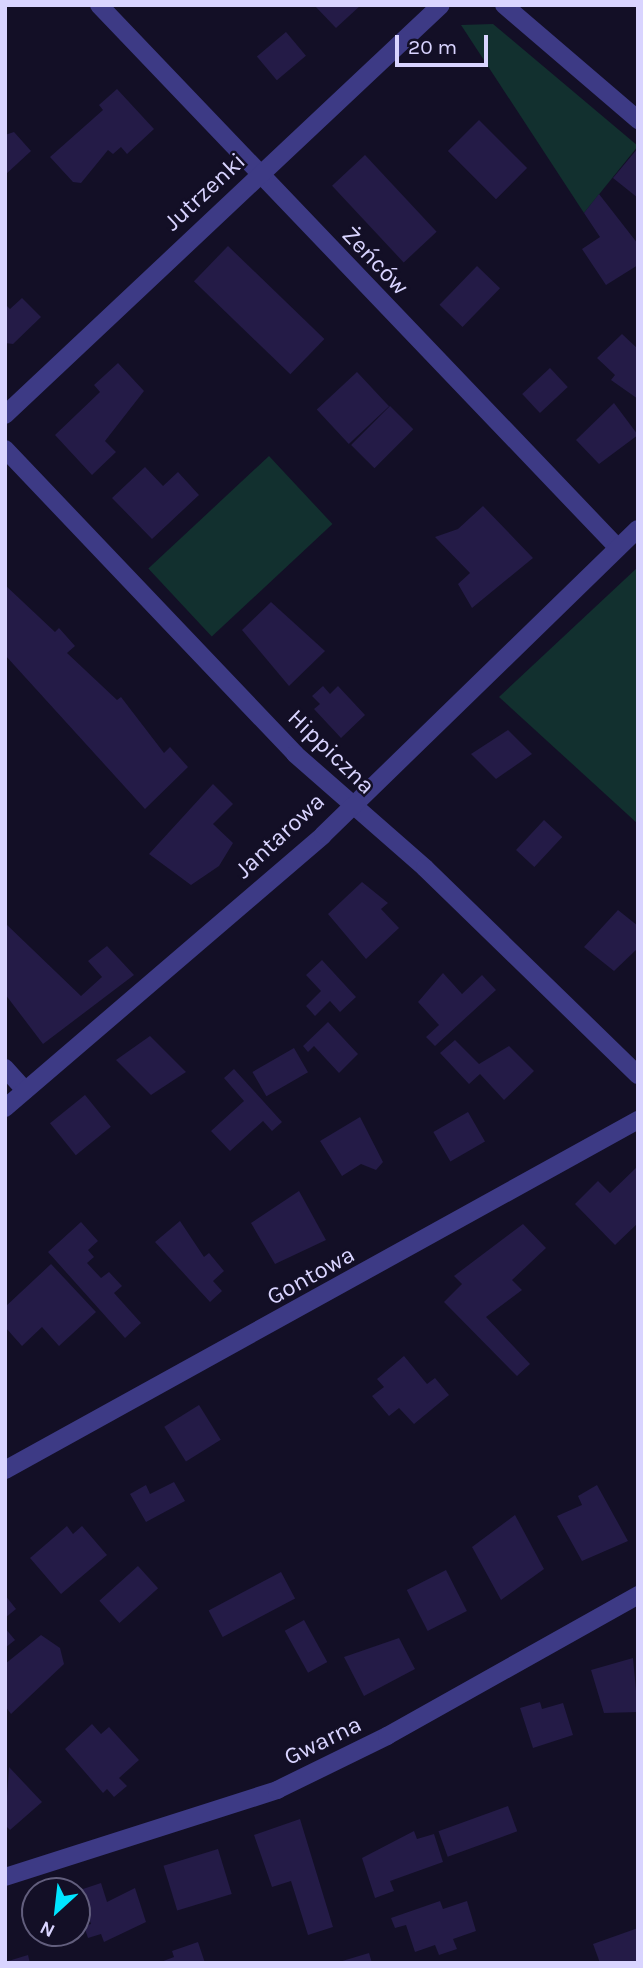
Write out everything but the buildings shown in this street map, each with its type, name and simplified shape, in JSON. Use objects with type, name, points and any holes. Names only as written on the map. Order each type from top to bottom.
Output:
[{"type":"street","name":"Żeńców","points":[[99,5],[258,175],[618,548]]},
{"type":"street","name":"Jutrzenki","points":[[5,415],[440,5]]},
{"type":"street","points":[[503,5],[638,120]]},
{"type":"street","name":"Hippiczna","points":[[5,449],[347,805],[425,868],[638,1076]]},
{"type":"street","name":"Jantarowa","points":[[5,1108],[323,835],[347,805],[638,529]]},
{"type":"street","points":[[5,1068],[25,1090]]},
{"type":"street","name":"Gontowa","points":[[5,1470],[638,1120]]},
{"type":"street","name":"Gwarna","points":[[5,1877],[277,1790],[387,1737],[638,1595]]},
{"type":"green space","points":[[493,24],[638,146],[584,213],[461,25]]},
{"type":"green space","points":[[269,456],[332,524],[212,637],[148,569]]},
{"type":"green space","points":[[638,567],[638,824],[499,697]]}]
